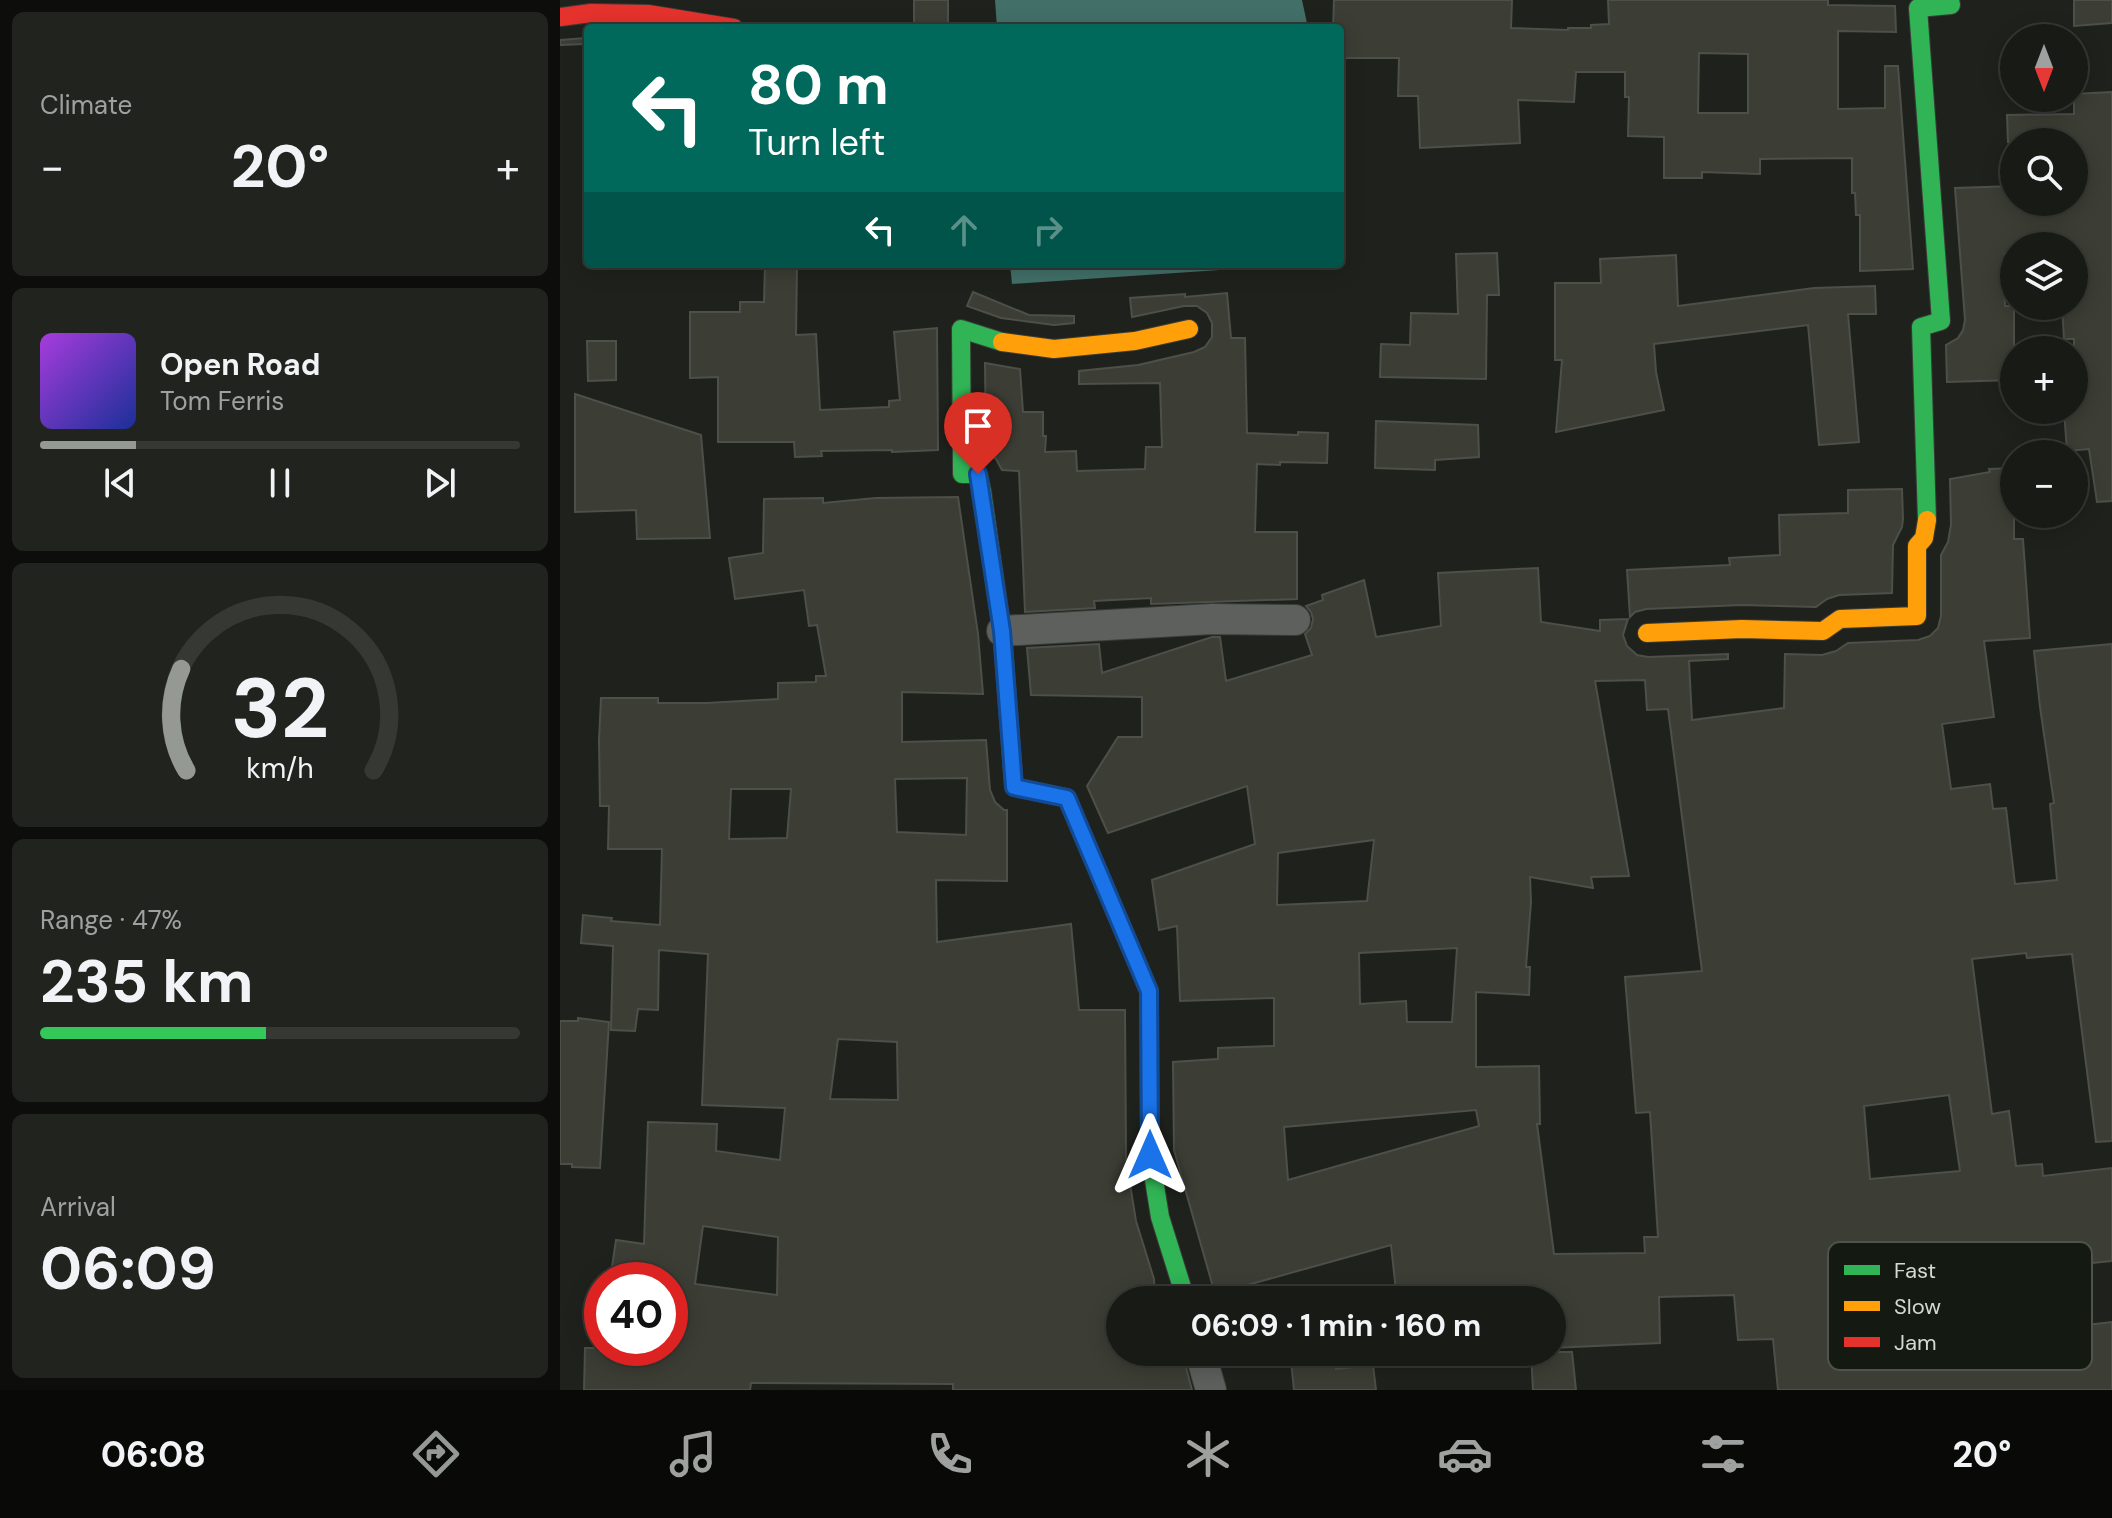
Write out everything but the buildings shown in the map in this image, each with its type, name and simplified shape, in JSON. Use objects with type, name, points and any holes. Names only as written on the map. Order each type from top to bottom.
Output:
[{"type":"street","points":[[1647,633],[1742,629],[1823,631],[1840,619],[1917,616],[1917,546],[1924,538],[1927,521],[1921,327],[1941,321],[1918,8],[1951,5],[1950,0]]},
{"type":"street","points":[[560,17],[591,21],[648,14],[709,24]]},
{"type":"street","points":[[1182,1286],[1160,1217],[1150,1155],[1149,991],[1067,798],[1014,787],[1002,631],[978,474],[962,474],[961,329],[995,341],[1054,349],[1135,341],[1189,329]]},
{"type":"street","points":[[1002,631],[1157,621],[1295,620]]},
{"type":"street","points":[[1204,1366],[1211,1390]]},
{"type":"water","points":[[995,0],[1302,0],[1307,24],[997,24]]},
{"type":"water","points":[[1010,268],[1250,268],[1012,284]]},
{"type":"traffic: fast","points":[[1927,520],[1921,327],[1941,321],[1918,8],[1951,5],[1950,0]]},
{"type":"traffic: fast","points":[[1002,342],[961,329],[962,474],[978,474],[982,492],[1002,631],[1014,787],[1067,798],[1149,991],[1150,1155],[1160,1217],[1182,1286]]},
{"type":"traffic: slow","points":[[1002,342],[1054,349],[1135,341],[1189,329]]},
{"type":"traffic: slow","points":[[1647,633],[1742,629],[1823,631],[1840,619],[1917,616],[1917,546],[1924,538],[1927,520]]},
{"type":"traffic: jam","points":[[560,17],[591,13],[648,14],[709,24]]},
{"type":"route","points":[[978,474],[1002,631],[1014,787],[1067,798],[1149,991],[1150,1155]]}]
